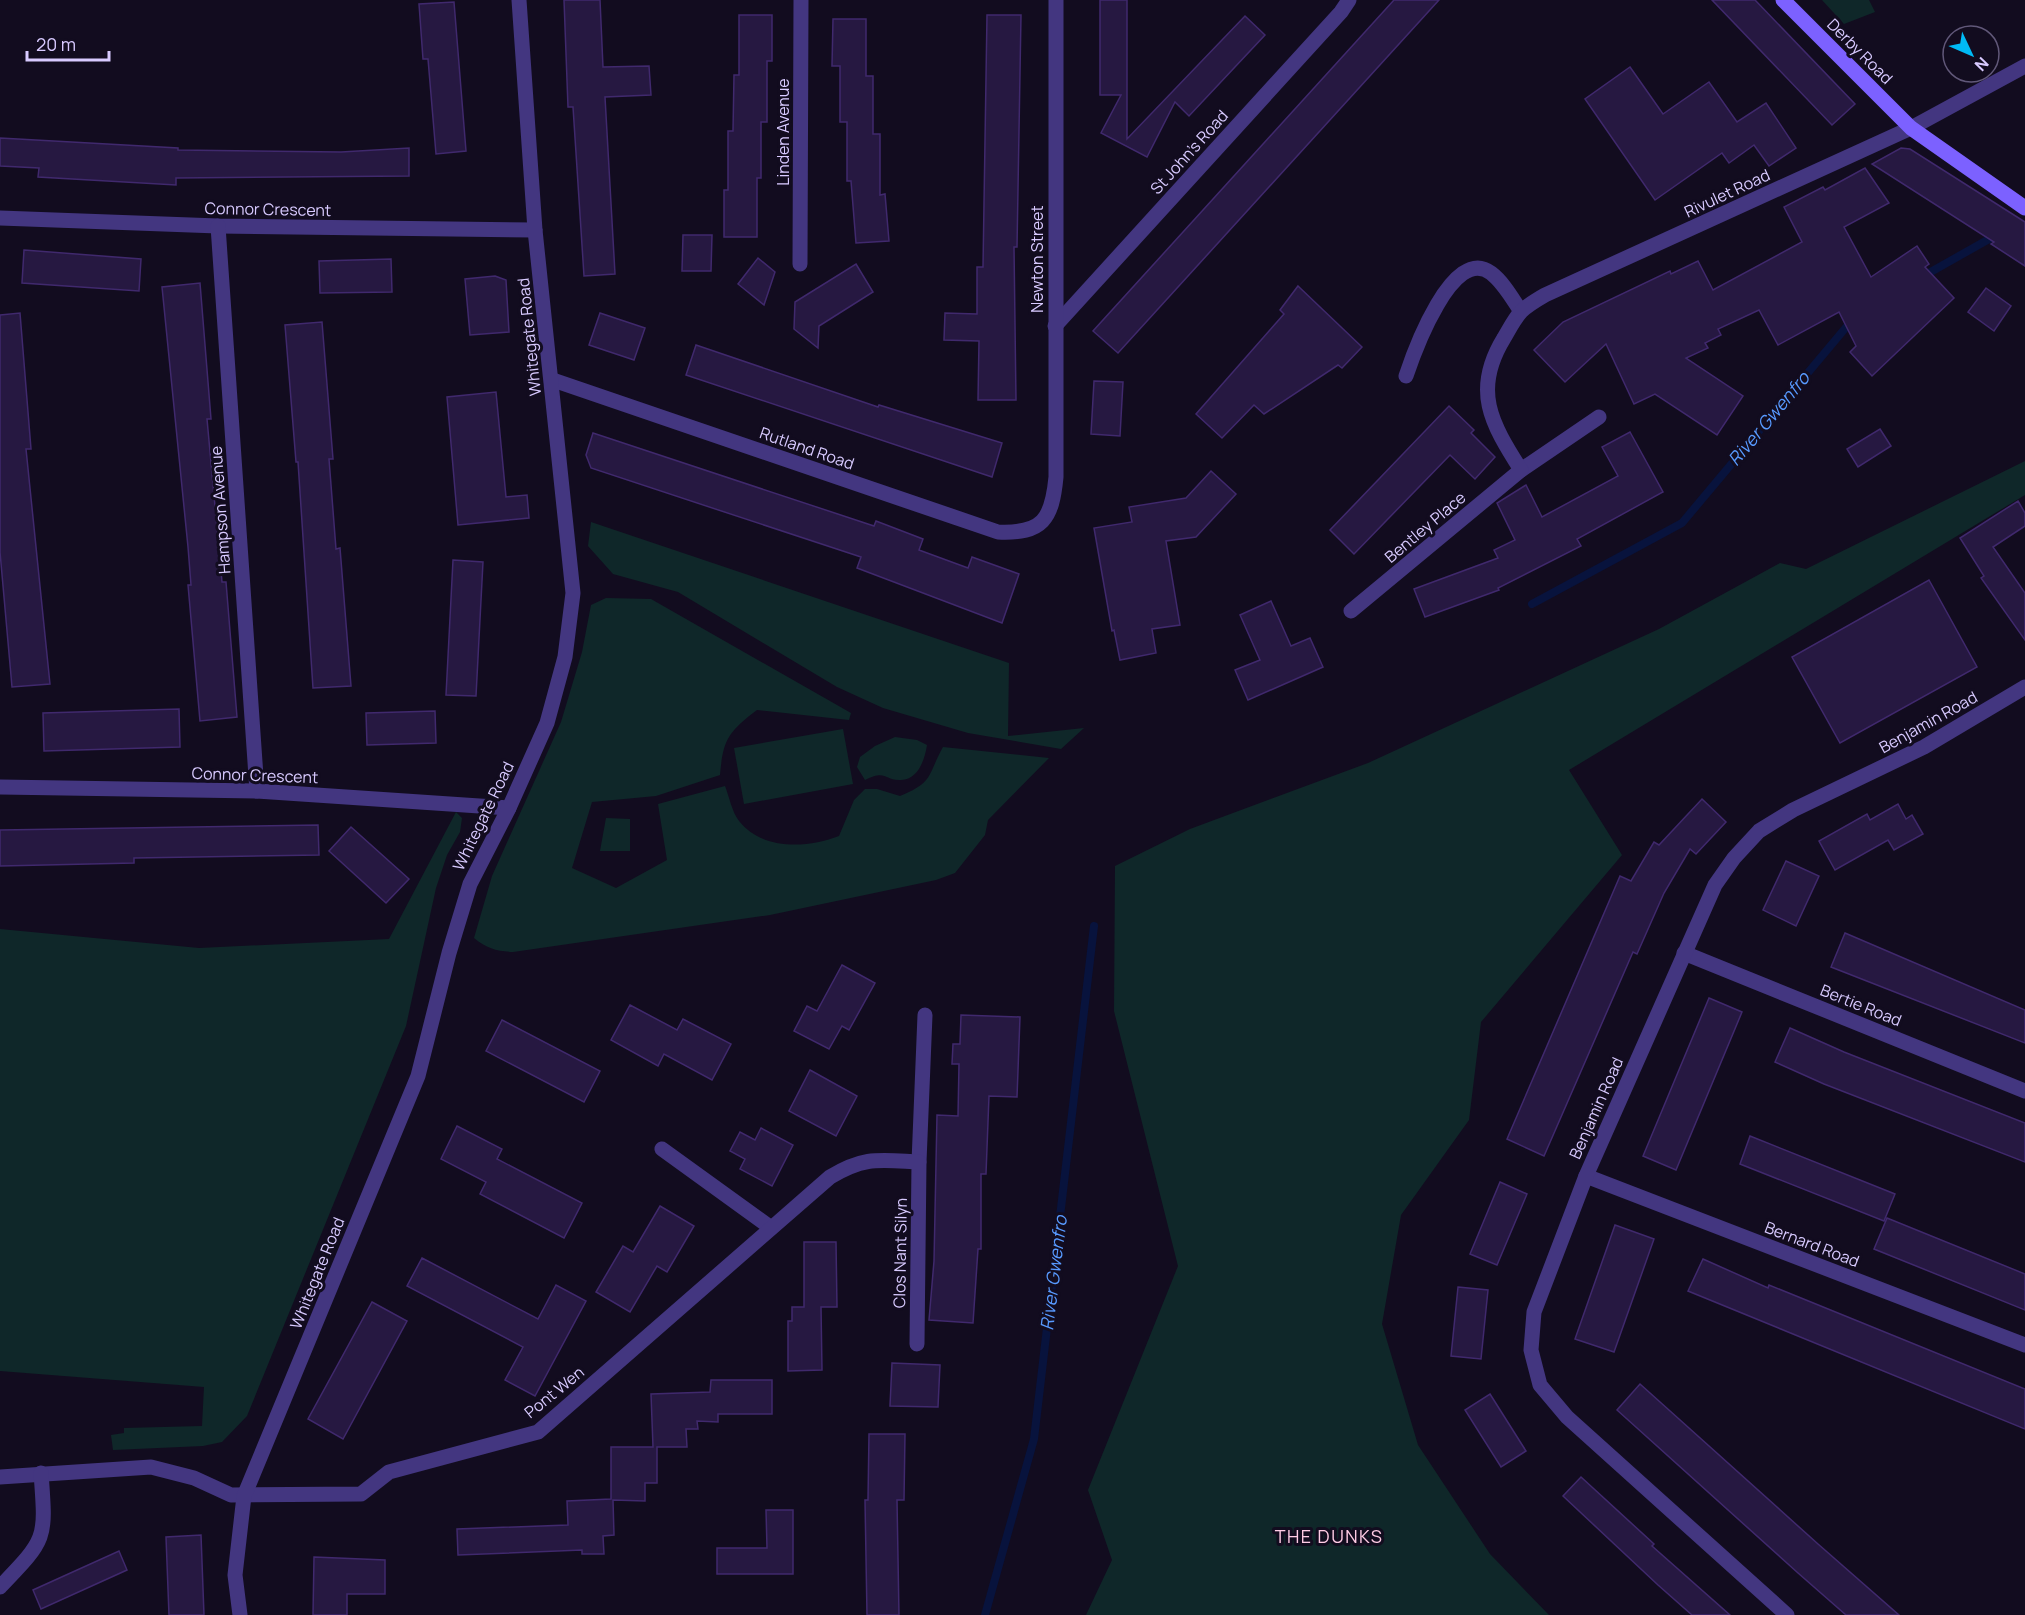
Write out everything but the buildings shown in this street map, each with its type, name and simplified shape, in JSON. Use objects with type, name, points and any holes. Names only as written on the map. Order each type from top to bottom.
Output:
[{"type":"street","name":"Whitegate Road","points":[[240,1615],[235,1575],[244,1496],[418,1076],[448,953],[470,884],[547,723],[565,657],[573,594],[553,380],[535,230],[519,0]]},
{"type":"street","name":"Linden Avenue","points":[[800,264],[801,0]]},
{"type":"street","name":"Newton Street","points":[[1048,517],[1054,499],[1056,477],[1054,326],[1056,0]]},
{"type":"street","name":"St John's Road","points":[[1054,326],[1341,12],[1349,0]]},
{"type":"street","name":"Derby Road","points":[[1783,0],[1911,128],[2025,208]]},
{"type":"street","name":"Rivulet Road","points":[[1521,470],[1494,423],[1486,388],[1490,359],[1520,310],[1545,296],[1911,128],[2025,66]]},
{"type":"street","name":"Connor Crescent","points":[[0,218],[218,226],[535,230]]},
{"type":"street","name":"Hampson Avenue","points":[[218,226],[257,791]]},
{"type":"street","points":[[1406,376],[1432,311],[1467,272],[1480,268],[1491,273],[1520,310]]},
{"type":"street","name":"Rutland Road","points":[[553,380],[998,532],[1034,530],[1048,517]]},
{"type":"street","name":"Bentley Place","points":[[1351,611],[1521,470],[1599,417]]},
{"type":"street","name":"Benjamin Road","points":[[1786,1615],[1567,1417],[1540,1385],[1531,1350],[1534,1312],[1586,1176],[1684,953],[1715,885],[1734,858],[1760,831],[1793,810],[1924,747],[2025,687]]},
{"type":"street","name":"Connor Crescent","points":[[0,787],[257,791],[508,808]]},
{"type":"street","name":"Bertie Road","points":[[1684,953],[2025,1091]]},
{"type":"street","name":"Clos Nant Silyn","points":[[917,1344],[919,1162],[925,1015]]},
{"type":"street","points":[[662,1149],[770,1227]]},
{"type":"street","name":"Pont Wen","points":[[0,1477],[151,1467],[194,1478],[231,1495],[361,1494],[389,1472],[538,1432],[770,1227],[830,1177],[853,1163],[871,1160],[919,1162]]},
{"type":"street","name":"Bernard Road","points":[[1586,1176],[2025,1345]]},
{"type":"street","points":[[0,1587],[32,1553],[42,1537],[45,1522],[41,1473]]},
{"type":"green space","points":[[1822,0],[1869,0],[1875,12],[1844,24]]},
{"type":"green space","points":[[2025,461],[2025,495],[1569,770],[1622,855],[1481,1022],[1469,1120],[1401,1215],[1382,1324],[1418,1445],[1490,1554],[1549,1615],[1086,1615],[1112,1560],[1088,1490],[1178,1266],[1114,1011],[1115,866],[1190,829],[1368,763],[1659,629],[1780,563],[1806,569]]},
{"type":"green space","points":[[591,522],[1009,663],[1008,736],[1084,728],[1061,749],[968,733],[883,708],[837,687],[678,592],[613,574],[588,546]]},
{"type":"green space","points":[[606,598],[651,599],[851,713],[849,720],[757,710],[733,731],[725,745],[720,775],[656,796],[592,802],[572,868],[616,888],[667,860],[658,804],[725,786],[739,821],[749,831],[773,842],[814,843],[839,836],[854,800],[865,789],[877,789],[900,796],[919,787],[928,777],[943,747],[1049,758],[988,820],[985,835],[955,873],[936,880],[770,915],[513,952],[492,949],[474,938],[492,876],[561,722],[582,652],[591,605]]},
{"type":"green space","points":[[843,729],[853,784],[744,804],[734,748]]},
{"type":"green space","points":[[895,737],[917,740],[927,745],[920,768],[907,779],[895,780],[882,775],[865,780],[857,767],[860,757],[875,746]]},
{"type":"green space","points":[[456,812],[462,818],[460,832],[447,855],[436,888],[406,1026],[247,1416],[222,1442],[203,1446],[113,1450],[111,1435],[124,1433],[124,1428],[202,1426],[204,1387],[0,1371],[0,929],[199,948],[389,939]]},
{"type":"green space","points":[[606,818],[630,819],[630,851],[600,851]]},
{"type":"waterway","name":"River Gwenfro","points":[[1920,278],[1998,234]]},
{"type":"waterway","name":"River Gwenfro","points":[[1532,604],[1682,523],[1853,319]]},
{"type":"waterway","name":"River Gwenfro","points":[[985,1615],[1034,1439],[1094,926]]},
{"type":"district","name":"THE DUNKS","points":[[1329,1537]]}]
